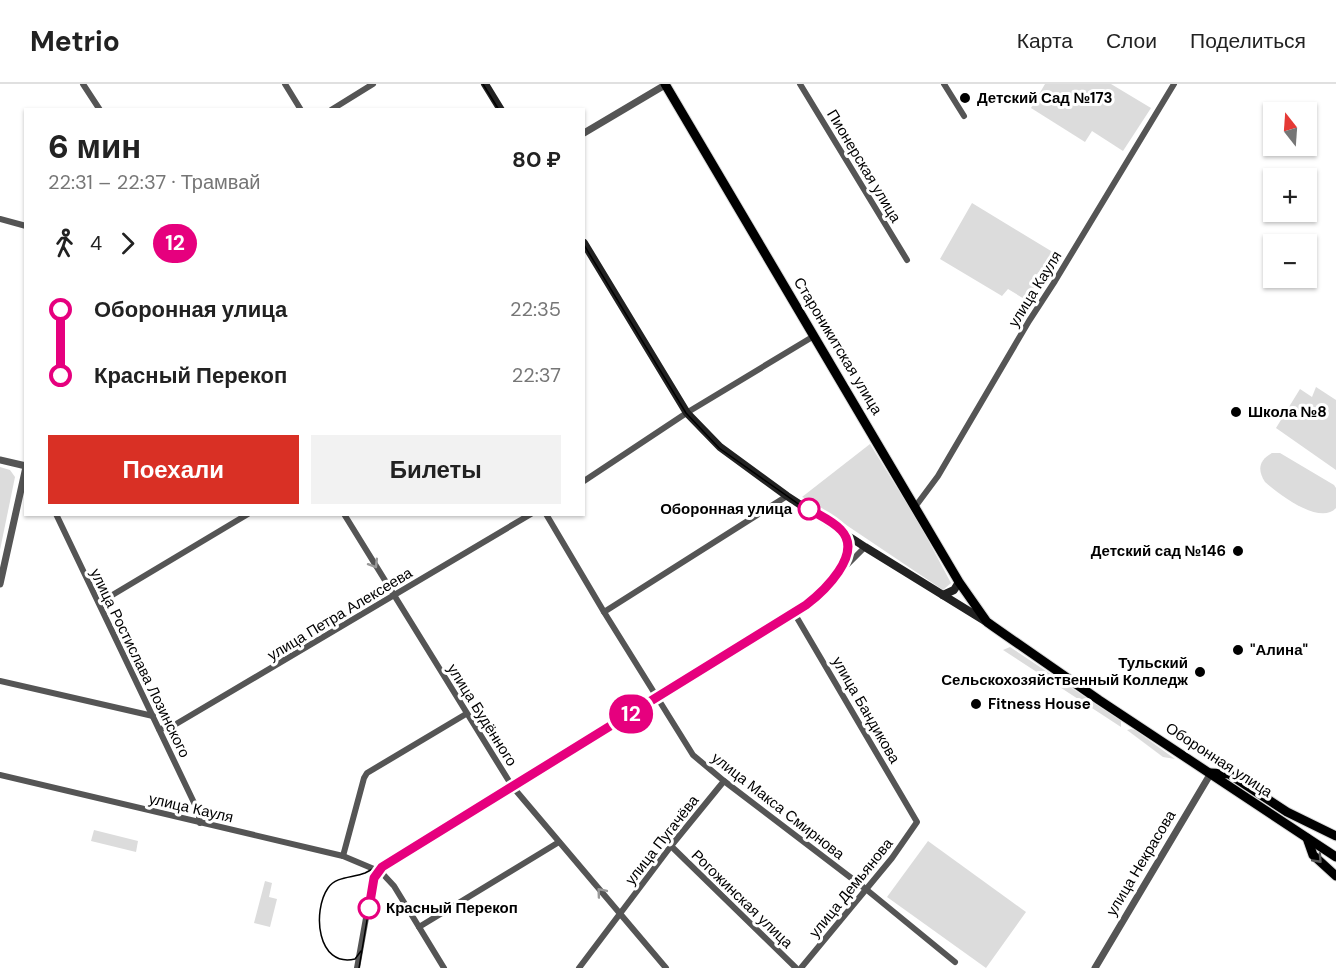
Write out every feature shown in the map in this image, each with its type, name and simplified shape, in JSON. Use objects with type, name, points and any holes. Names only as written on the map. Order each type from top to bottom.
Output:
[{"type":"main road","points":[[485,84],[500,108]]},
{"type":"main road","name":"Староникитская улица","points":[[665,84],[959,582],[987,622]]},
{"type":"main road","name":"Оборонная улица","points":[[585,245],[687,413],[720,447],[787,496],[987,622],[1099,700],[1216,774],[1336,857]]},
{"type":"main road","points":[[943,595],[954,590],[959,582]]},
{"type":"main road","points":[[1216,774],[1229,774],[1287,812],[1336,836]]},
{"type":"main road","points":[[1264,807],[1287,812],[1304,835],[1313,855],[1336,876]]},
{"type":"street","points":[[83,84],[99,108]]},
{"type":"street","points":[[285,84],[301,108]]},
{"type":"street","points":[[334,108],[373,84]]},
{"type":"street","points":[[585,132],[665,84]]},
{"type":"street","name":"Пионерская улица","points":[[800,84],[907,261]]},
{"type":"street","points":[[944,84],[964,116]]},
{"type":"street","name":"улица Кауля","points":[[915,507],[938,476],[1029,321],[1174,84]]},
{"type":"street","points":[[0,219],[24,225]]},
{"type":"street","points":[[585,480],[687,413],[814,336]]},
{"type":"street","points":[[0,460],[24,466]]},
{"type":"street","points":[[0,584],[24,476]]},
{"type":"street","points":[[604,612],[787,496]]},
{"type":"street","name":"улица Ростислава Лозинского","points":[[57,516],[198,812],[200,823]]},
{"type":"street","points":[[99,603],[245,516]]},
{"type":"street","name":"улица Будённого","points":[[345,516],[512,786],[666,968]]},
{"type":"street","name":"улица Петра Алексеева","points":[[159,729],[171,727],[528,516]]},
{"type":"street","name":"улица Макса Смирнова","points":[[547,516],[693,755],[867,890],[955,963]]},
{"type":"street","points":[[357,968],[375,870],[793,611],[822,590],[865,547]]},
{"type":"street","name":"улица Бандикова","points":[[793,611],[918,822]]},
{"type":"street","points":[[0,681],[153,716]]},
{"type":"street","points":[[344,856],[367,773],[466,714]]},
{"type":"street","name":"улица Некрасова","points":[[1095,968],[1216,774]]},
{"type":"street","name":"улица Кауля","points":[[0,775],[344,856],[375,870]]},
{"type":"street","name":"улица Пугачёва","points":[[579,968],[671,846],[724,781]]},
{"type":"street","name":"улица Демьянова","points":[[801,968],[867,890],[918,822]]},
{"type":"street","points":[[419,927],[559,842]]},
{"type":"street","name":"Рогожинская улица","points":[[671,846],[796,968]]},
{"type":"street","points":[[375,870],[381,872],[394,886],[444,968]]},
{"type":"shaded area","points":[[1045,84],[1111,84],[1151,108],[1123,151],[1092,131],[1085,142],[1031,108]]},
{"type":"shaded area","points":[[972,203],[1056,254],[1026,300],[1008,289],[1002,296],[940,259]]},
{"type":"shaded area","points":[[1316,387],[1336,400],[1336,470],[1276,428],[1300,389],[1312,397]]},
{"type":"shaded area","points":[[870,444],[920,525],[951,583],[943,590],[802,497]]},
{"type":"shaded area","points":[[1272,453],[1280,453],[1334,485],[1336,508],[1329,513],[1310,511],[1289,500],[1265,482],[1260,469],[1264,459]]},
{"type":"shaded area","points":[[0,467],[10,470],[15,477],[0,550]]},
{"type":"shaded area","points":[[1010,647],[1121,721],[1121,727],[1003,650]]},
{"type":"shaded area","points":[[1131,729],[1175,759],[1163,757],[1127,730]]},
{"type":"shaded area","points":[[94,830],[138,841],[136,852],[91,841]]},
{"type":"shaded area","points":[[928,841],[1026,912],[986,968],[887,897]]},
{"type":"shaded area","points":[[265,881],[272,883],[269,897],[277,899],[270,927],[254,923]]},
{"type":"tram line","points":[[483,84],[498,108]]},
{"type":"tram line","points":[[361,951],[355,959],[342,959],[332,955],[321,936],[320,910],[323,898],[331,884],[340,879],[365,873],[382,864],[655,692],[803,603],[825,585],[837,568],[843,554],[841,534],[719,448],[686,413],[585,247]]},
{"type":"tram line","name":"12","points":[[369,908],[374,878],[382,867],[806,605],[824,591],[843,564],[847,549],[846,539],[839,528],[809,509]]},
{"type":"tram line","points":[[359,968],[374,878],[385,865]]},
{"type":"place","name":"Детский Сад №173","points":[[965,98]]},
{"type":"place","name":"Школа №8","points":[[1236,412]]},
{"type":"place","name":"Оборонная улица","points":[[809,509]]},
{"type":"place","name":"Детский сад №146","points":[[1238,551]]},
{"type":"place","name":"\"Алина\"","points":[[1238,650]]},
{"type":"place","name":"Тульский Сельскохозяйственный Колледж","points":[[1200,672]]},
{"type":"place","name":"Fitness House","points":[[976,704]]},
{"type":"place","name":"Красный Перекоп","points":[[369,908]]}]
